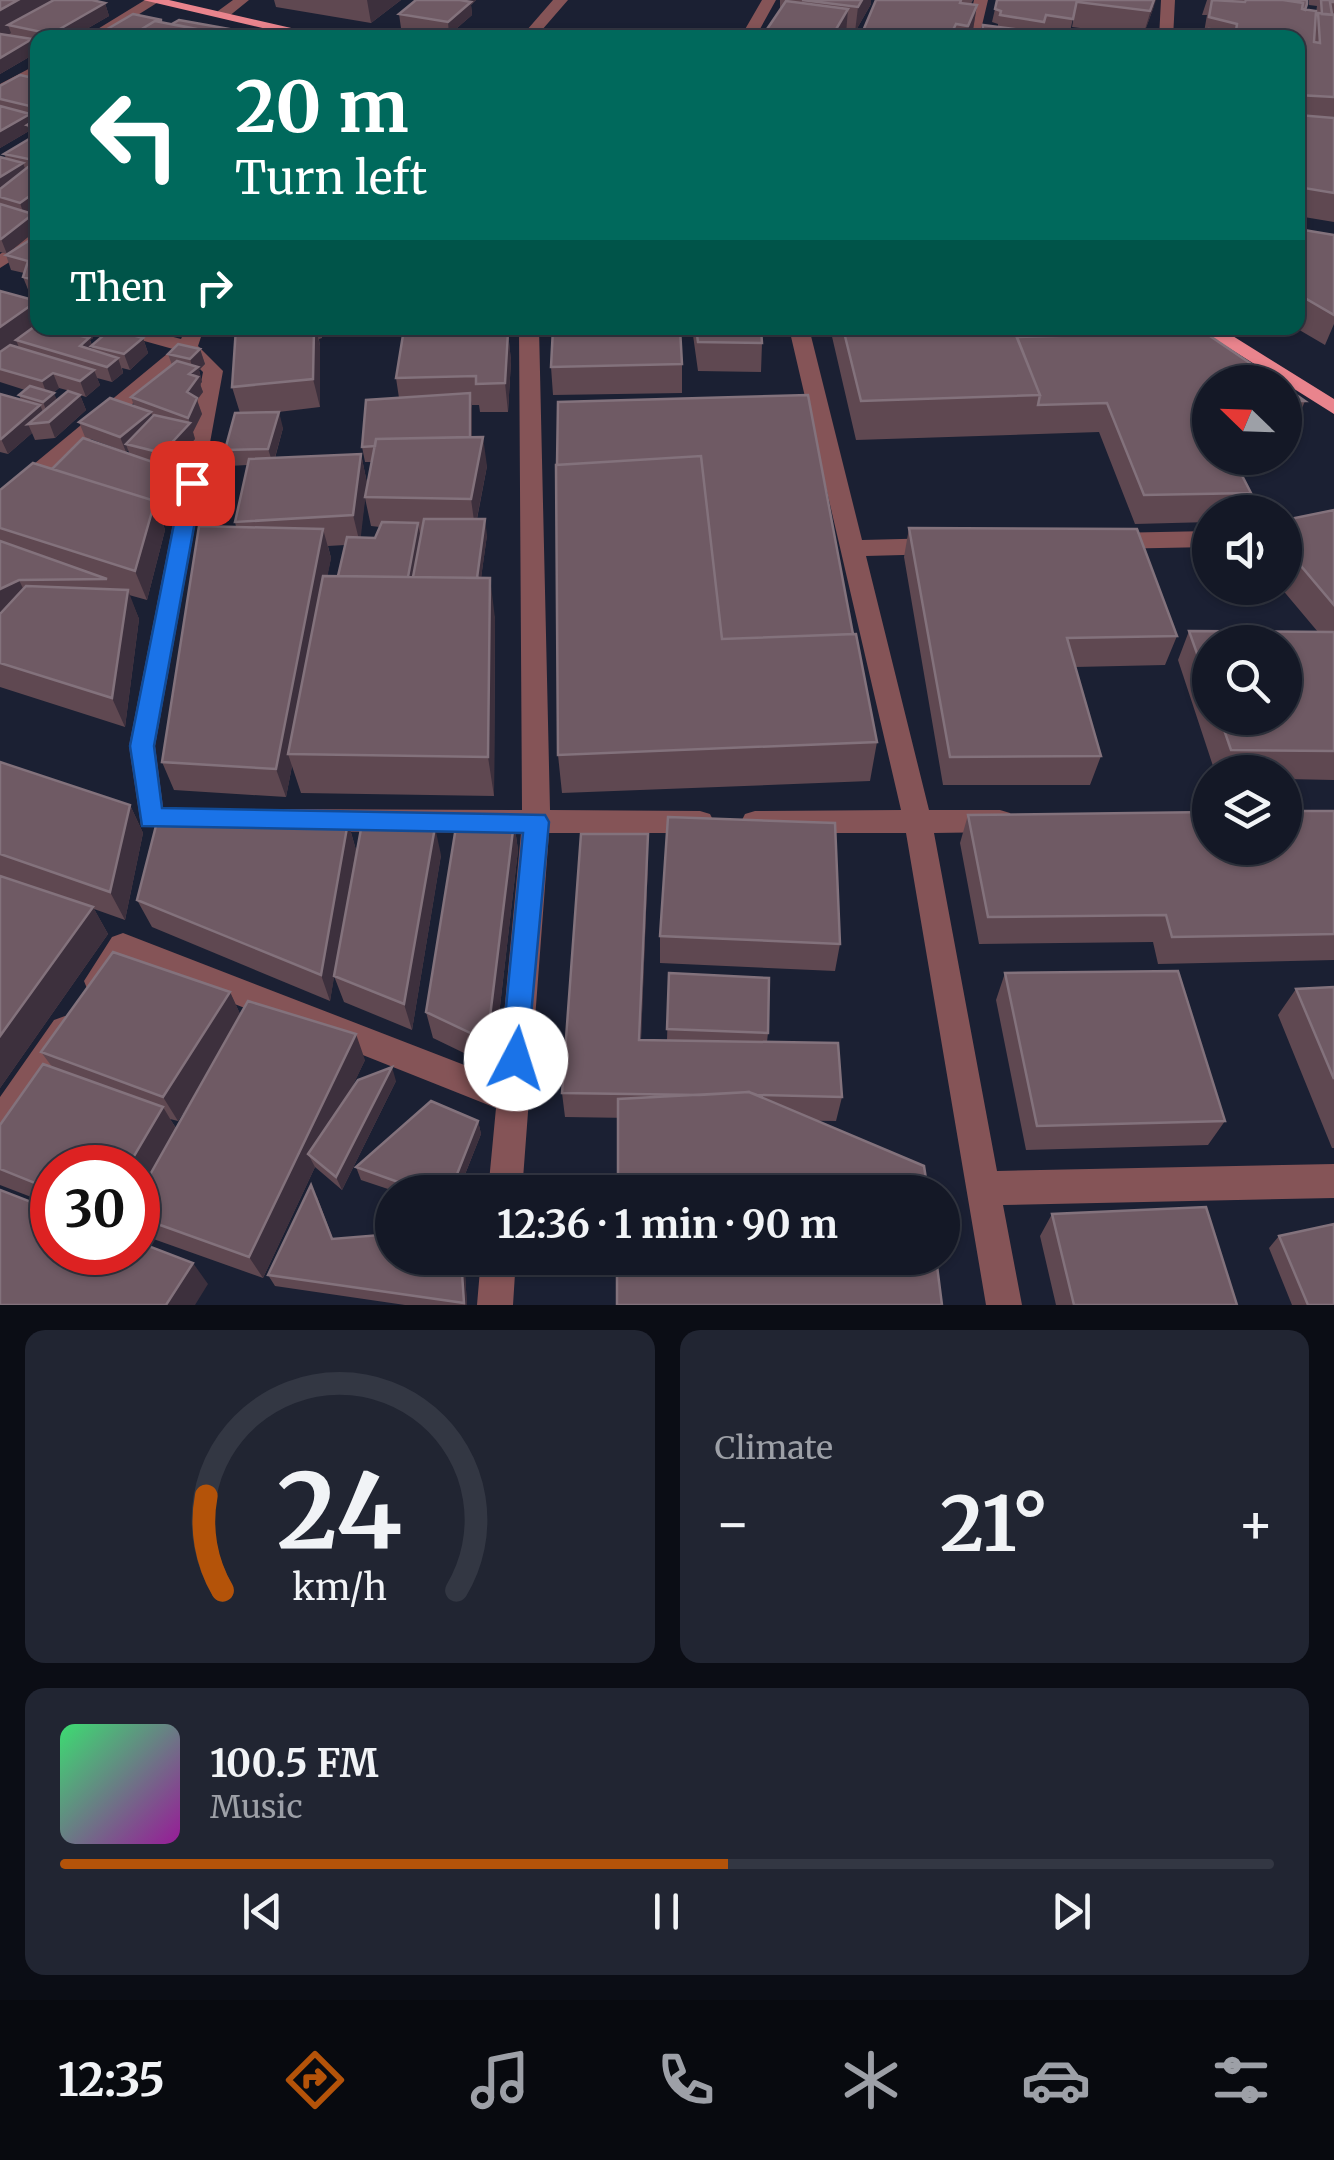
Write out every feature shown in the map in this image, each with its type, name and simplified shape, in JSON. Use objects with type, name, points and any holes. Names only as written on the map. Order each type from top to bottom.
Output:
[{"type":"main road","points":[[152,0],[291,30]]},
{"type":"main road","points":[[1218,335],[1334,408]]},
{"type":"street","points":[[103,30],[152,0]]},
{"type":"street","points":[[223,14],[242,0]]},
{"type":"street","points":[[534,30],[560,0]]},
{"type":"street","points":[[753,30],[770,0]]},
{"type":"street","points":[[974,30],[981,0]]},
{"type":"street","points":[[1166,30],[1168,0]]},
{"type":"street","points":[[0,90],[30,73]]},
{"type":"street","points":[[0,263],[30,241]]},
{"type":"street","points":[[506,1175],[536,822],[529,335]]},
{"type":"street","points":[[801,335],[918,821],[1004,1305]]},
{"type":"street","points":[[0,504],[192,337],[213,371],[142,746],[151,818],[209,819]]},
{"type":"street","points":[[1091,542],[1192,539]]},
{"type":"street","points":[[852,548],[972,545]]},
{"type":"street","points":[[247,819],[1035,820]]},
{"type":"street","points":[[0,1125],[123,946],[512,1098]]},
{"type":"street","points":[[983,1188],[1334,1181]]},
{"type":"street","points":[[495,1305],[498,1275]]},
{"type":"building","points":[[0,0],[18,0],[0,10]]},
{"type":"building","points":[[54,0],[105,3],[58,30],[8,25]]},
{"type":"building","points":[[416,0],[471,2],[448,22],[399,14]]},
{"type":"building","points":[[802,0],[862,0],[858,7]]},
{"type":"building","points":[[876,0],[961,0],[960,3],[977,5],[968,26],[956,24],[953,30],[863,30]]},
{"type":"building","points":[[997,0],[1077,0],[1073,19],[1046,15],[1044,22],[1000,15],[1001,11],[995,9]]},
{"type":"building","points":[[1077,0],[1154,0],[1150,11]]},
{"type":"building","points":[[1212,0],[1303,3],[1302,9],[1316,11],[1314,42],[1320,43],[1318,13],[1334,15],[1334,97],[1305,95],[1305,30],[1236,30],[1237,24],[1209,17]]},
{"type":"building","points":[[1321,0],[1334,0],[1330,2],[1334,15],[1322,14]]},
{"type":"building","points":[[786,1],[848,9],[836,30],[766,30]]},
{"type":"building","points":[[133,14],[162,20],[140,30],[106,30]]},
{"type":"building","points":[[179,20],[235,30],[202,30],[172,24]]},
{"type":"building","points":[[155,21],[201,30],[140,30]]},
{"type":"building","points":[[983,25],[1021,30],[983,30]]},
{"type":"building","points":[[0,34],[30,39],[30,40],[0,58]]},
{"type":"building","points":[[20,75],[30,77],[30,106],[0,99],[0,86]]},
{"type":"building","points":[[0,106],[30,114],[0,131]]},
{"type":"building","points":[[1305,116],[1334,118],[1334,193],[1305,188]]},
{"type":"building","points":[[29,139],[30,139],[30,159],[4,154]]},
{"type":"building","points":[[0,157],[23,163],[0,177]]},
{"type":"building","points":[[30,167],[30,196],[20,203],[0,197],[0,189]]},
{"type":"building","points":[[0,204],[30,213],[30,216],[0,239]]},
{"type":"building","points":[[1305,230],[1334,235],[1334,315],[1305,298]]},
{"type":"building","points":[[30,240],[30,279],[23,277],[28,261],[6,255]]},
{"type":"building","points":[[0,291],[30,299],[30,306],[0,327]]},
{"type":"building","points":[[30,330],[30,335],[77,335],[89,338],[80,346],[118,358],[107,367],[16,340]]},
{"type":"building","points":[[104,335],[143,338],[124,354],[91,346]]},
{"type":"building","points":[[236,335],[314,335],[313,379],[232,387]]},
{"type":"building","points":[[403,335],[508,335],[505,383],[476,384],[476,376],[396,378]]},
{"type":"building","points":[[553,335],[680,335],[682,364],[551,367]]},
{"type":"building","points":[[697,335],[761,335],[762,343],[698,342]]},
{"type":"building","points":[[845,335],[1016,335],[1040,395],[861,401]]},
{"type":"building","points":[[1208,335],[1253,365],[1192,365],[1192,475],[1242,475],[1251,493],[1144,495],[1107,403],[1038,405],[1040,395],[1017,337]]},
{"type":"building","points":[[178,344],[200,349],[190,359],[168,354]]},
{"type":"building","points":[[10,345],[94,370],[80,381],[53,373],[42,381],[0,369],[0,352]]},
{"type":"building","points":[[177,361],[198,367],[189,374],[198,377],[187,392],[197,398],[188,418],[131,397]]},
{"type":"building","points":[[30,386],[54,393],[43,402],[19,395]]},
{"type":"building","points":[[68,391],[80,395],[49,422],[28,424]]},
{"type":"building","points":[[470,393],[470,437],[376,439],[375,446],[362,447],[366,400]]},
{"type":"building","points":[[0,394],[40,405],[1,439],[0,438]]},
{"type":"building","points":[[808,395],[853,634],[722,639],[701,456],[557,465],[558,402]]},
{"type":"building","points":[[110,398],[151,412],[120,437],[79,422]]},
{"type":"building","points":[[279,412],[268,449],[225,450],[235,413]]},
{"type":"building","points":[[154,415],[190,423],[162,453],[126,444]]},
{"type":"building","points":[[483,437],[471,499],[365,497],[376,439]]},
{"type":"building","points":[[83,438],[176,470],[161,506],[52,469]]},
{"type":"building","points":[[361,454],[353,515],[235,522],[249,459]]},
{"type":"building","points":[[701,456],[722,639],[856,634],[877,742],[558,755],[556,465]]},
{"type":"building","points":[[33,463],[155,501],[135,571],[0,528],[0,490]]},
{"type":"building","points":[[1334,510],[1334,605],[1302,567],[1302,517]]},
{"type":"building","points":[[424,519],[485,519],[477,578],[413,577]]},
{"type":"building","points":[[382,522],[418,523],[408,577],[338,576],[347,537],[375,538]]},
{"type":"building","points":[[199,526],[323,529],[276,769],[162,762]]},
{"type":"building","points":[[909,528],[1137,529],[1177,636],[1067,638],[1101,756],[950,757]]},
{"type":"building","points":[[0,541],[107,579],[19,580],[0,589]]},
{"type":"building","points":[[323,576],[490,578],[488,757],[288,754]]},
{"type":"building","points":[[26,586],[128,590],[112,698],[0,663],[0,614]]},
{"type":"building","points":[[1302,632],[1334,632],[1334,751],[1231,750],[1226,735],[1302,735]]},
{"type":"building","points":[[0,762],[130,805],[110,892],[0,854]]},
{"type":"building","points":[[1302,811],[1334,811],[1334,934],[1172,937],[1166,915],[988,917],[968,815],[1192,812],[1192,865],[1302,865]]},
{"type":"building","points":[[159,814],[348,822],[321,975],[137,900]]},
{"type":"building","points":[[668,817],[835,823],[840,944],[660,936]]},
{"type":"building","points":[[514,822],[487,1041],[426,1012],[456,827]]},
{"type":"building","points":[[435,827],[404,1004],[334,976],[361,829]]},
{"type":"building","points":[[581,834],[648,834],[639,1040],[838,1043],[842,1097],[749,1092],[562,1093]]},
{"type":"building","points":[[0,876],[93,907],[0,1036]]},
{"type":"building","points":[[113,952],[230,992],[163,1097],[41,1052]]},
{"type":"building","points":[[1178,971],[1225,1121],[1037,1126],[1005,973]]},
{"type":"building","points":[[669,973],[769,978],[768,1033],[667,1029]]},
{"type":"building","points":[[1334,987],[1334,1079],[1296,989]]},
{"type":"building","points":[[248,1001],[356,1034],[249,1257],[160,1225],[160,1157]]},
{"type":"building","points":[[43,1064],[163,1107],[141,1145],[30,1145],[30,1181],[0,1169],[0,1125]]},
{"type":"building","points":[[392,1067],[336,1177],[308,1154],[358,1080]]},
{"type":"building","points":[[749,1092],[924,1166],[925,1175],[618,1175],[618,1099]]},
{"type":"building","points":[[431,1101],[478,1121],[457,1175],[378,1175],[356,1167]]},
{"type":"building","points":[[311,1185],[332,1239],[375,1235],[375,1275],[462,1275],[464,1303],[268,1275]]},
{"type":"building","points":[[0,1190],[30,1202],[30,1275],[160,1275],[160,1250],[193,1263],[166,1305],[0,1305]]},
{"type":"building","points":[[1206,1207],[1237,1305],[1074,1305],[1052,1214]]},
{"type":"building","points":[[1334,1224],[1334,1305],[1308,1305],[1279,1236]]},
{"type":"building","points":[[617,1275],[938,1275],[942,1305],[617,1305]]},
{"type":"route","points":[[192,483],[142,746],[151,818],[536,822],[516,1059]]}]
